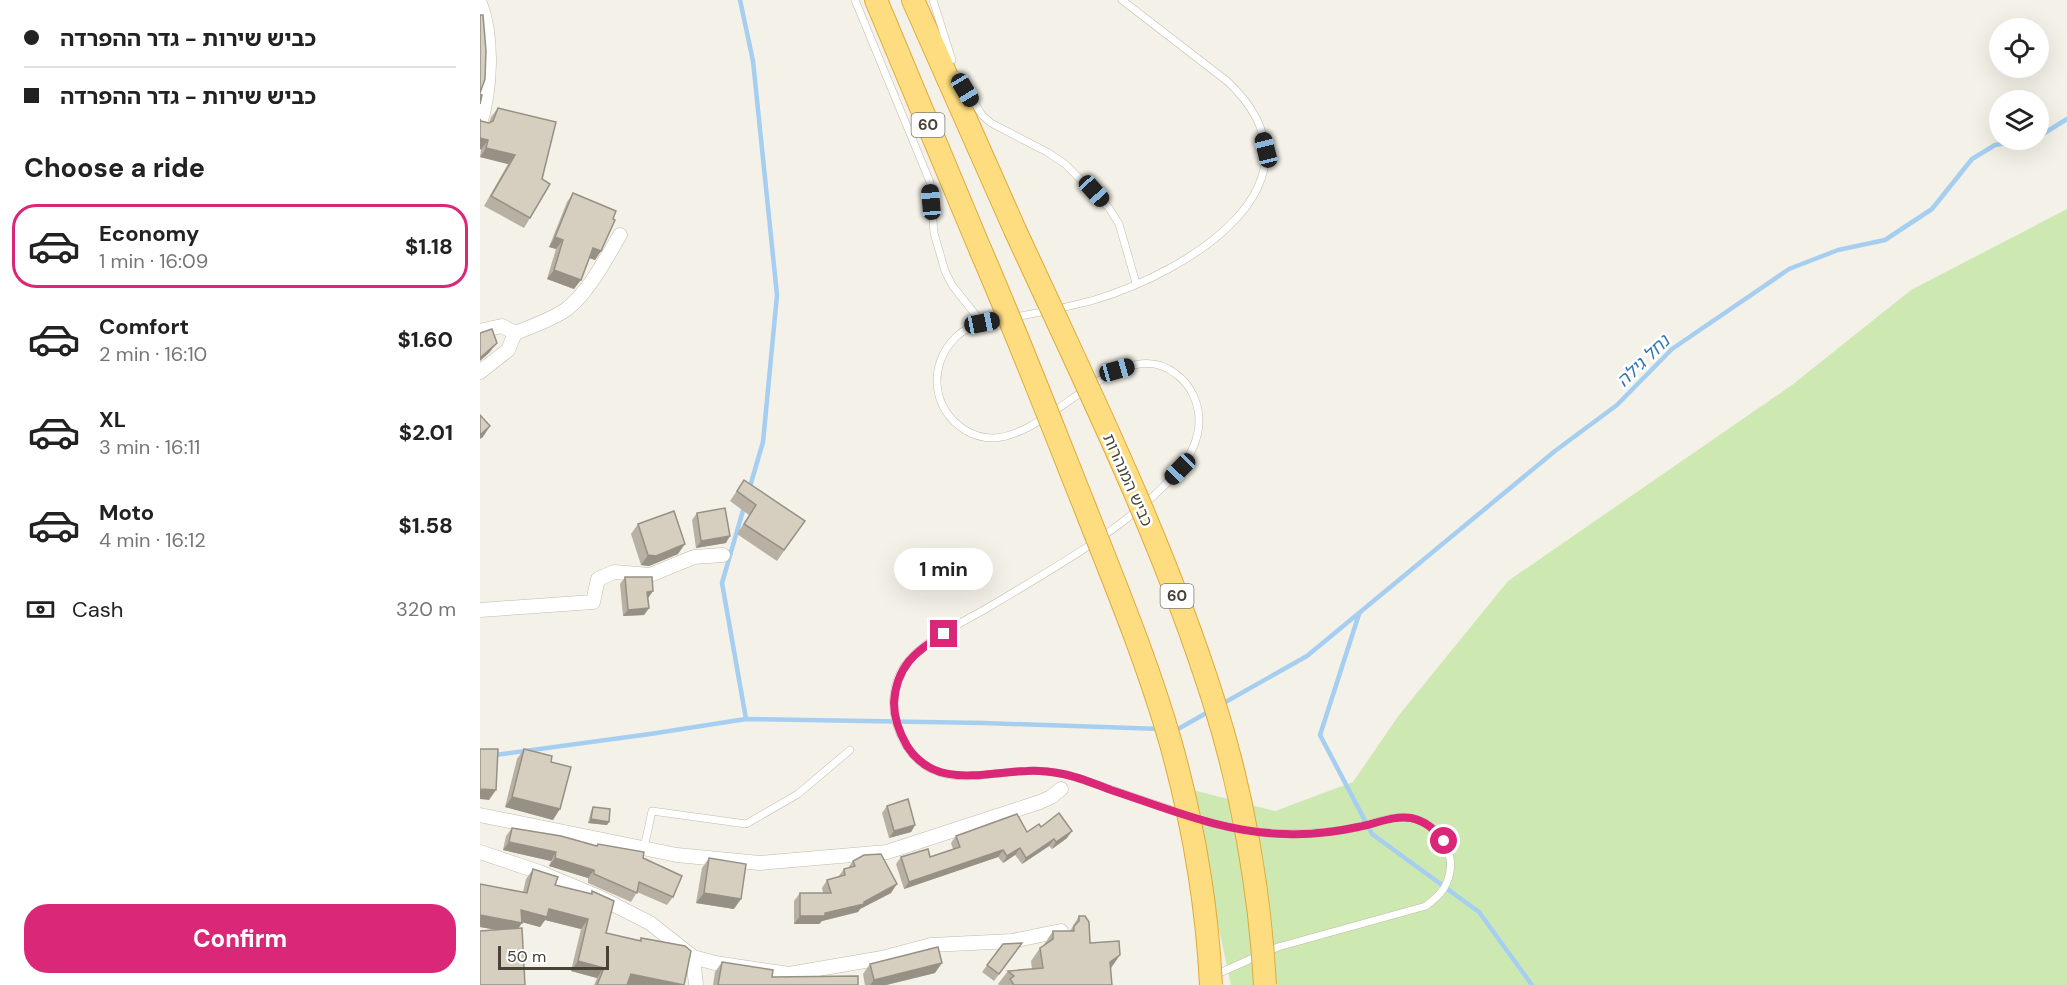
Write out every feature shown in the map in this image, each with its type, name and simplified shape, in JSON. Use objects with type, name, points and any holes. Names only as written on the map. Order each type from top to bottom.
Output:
[{"type":"highway","name":"60","points":[[876,0],[1012,322],[1138,643],[1171,742],[1186,802],[1198,862],[1206,922],[1207,983]]},
{"type":"highway","name":"כביש המנהרות","points":[[913,0],[1136,498],[1184,612],[1214,701],[1233,769],[1252,865],[1265,985]]},
{"type":"street","points":[[480,3],[486,18],[489,52],[485,108],[480,124]]},
{"type":"street","points":[[480,372],[508,350],[515,333],[549,320],[568,308],[595,276],[620,235]]},
{"type":"street","points":[[480,331],[502,326],[515,333]]},
{"type":"street","points":[[480,610],[593,602],[598,579],[614,572],[650,575],[694,557],[723,555]]},
{"type":"street","points":[[480,815],[677,855],[760,863],[887,852],[1040,802],[1052,797],[1060,789]]},
{"type":"street","points":[[480,852],[539,872],[599,897],[650,923],[693,957],[715,963],[789,974],[882,958],[931,945],[1012,941],[1061,931]]},
{"type":"street","points":[[693,957],[696,985]]},
{"type":"lane","points":[[855,0],[930,182],[934,233],[945,272],[952,285],[982,323]]},
{"type":"lane","points":[[933,0],[954,68],[976,107],[991,123],[1065,164],[1101,199],[1119,224],[1136,283]]},
{"type":"lane","points":[[1122,0],[1240,94],[1252,111],[1262,134],[1266,150],[1266,167],[1262,180],[1247,206],[1230,225],[1191,257],[1094,300],[982,323],[968,328],[956,337],[944,352],[938,371],[937,387],[940,400],[948,416],[968,432],[992,438],[1012,436],[1026,430],[1117,370],[1138,364],[1153,364],[1169,368],[1183,379],[1190,389],[1197,403],[1199,422],[1197,438],[1190,455],[1180,469],[1117,527],[1057,566],[925,645],[906,663],[900,673],[894,712],[899,732],[911,753],[924,766],[940,773],[969,776],[1029,771],[1064,774],[1209,823],[1240,830],[1287,834],[1330,831],[1411,818],[1425,823],[1444,841],[1450,853],[1451,867],[1447,882],[1441,893],[1426,906],[1278,947],[1207,983]]},
{"type":"lane","points":[[644,848],[652,811],[746,824],[798,794],[850,750]]},
{"type":"green space","points":[[2067,209],[2067,985],[1231,985],[1189,789],[1275,811],[1353,782],[1399,715],[1508,581],[1792,385],[1911,290]]},
{"type":"building","points":[[480,15],[483,15],[486,51],[485,79],[480,93]]},
{"type":"building","points":[[498,108],[556,122],[542,179],[550,184],[530,218],[491,196],[515,155],[486,148],[488,140],[480,138],[480,119],[489,123],[493,121]]},
{"type":"building","points":[[573,193],[616,211],[613,219],[615,220],[601,251],[593,248],[581,280],[554,270],[563,240],[555,237]]},
{"type":"building","points":[[492,329],[497,343],[480,358],[480,333]]},
{"type":"building","points":[[480,415],[490,426],[480,435]]},
{"type":"building","points":[[744,480],[805,521],[784,550],[744,524],[756,505],[737,491]]},
{"type":"building","points":[[725,508],[730,536],[701,541],[697,513]]},
{"type":"building","points":[[674,511],[685,544],[656,556],[648,555],[638,524]]},
{"type":"building","points":[[625,577],[652,577],[653,591],[647,592],[649,608],[628,610]]},
{"type":"building","points":[[480,749],[498,749],[496,790],[480,789]]},
{"type":"building","points":[[524,749],[552,756],[551,762],[571,767],[560,809],[512,797]]},
{"type":"building","points":[[908,799],[915,825],[894,831],[887,806]]},
{"type":"building","points":[[593,807],[610,809],[609,822],[591,819]]},
{"type":"building","points":[[1059,813],[1072,831],[1056,842],[1054,839],[1026,858],[1020,848],[1007,856],[1003,850],[909,882],[901,857],[928,849],[930,857],[960,847],[956,836],[1017,814],[1027,832],[1039,824],[1041,827]]},
{"type":"building","points":[[512,828],[561,836],[597,846],[598,844],[644,852],[643,858],[682,876],[673,897],[639,882],[637,893],[594,874],[594,870],[555,858],[556,852],[509,842]]},
{"type":"building","points":[[881,854],[897,884],[864,904],[825,913],[825,916],[800,916],[800,893],[831,893],[827,880],[845,875],[844,869],[855,866],[853,861],[864,855]]},
{"type":"building","points":[[709,858],[746,864],[741,899],[704,893]]},
{"type":"building","points":[[533,869],[558,877],[555,885],[592,894],[592,891],[614,901],[606,933],[641,941],[641,938],[685,946],[691,951],[684,985],[631,974],[627,985],[597,985],[604,968],[578,961],[588,919],[549,909],[547,917],[521,910],[522,923],[480,915],[480,884],[527,893]]},
{"type":"building","points":[[1079,916],[1085,916],[1089,922],[1090,943],[1119,941],[1120,955],[1110,962],[1112,985],[1014,985],[1010,979],[1014,976],[1008,971],[1043,968],[1040,948],[1053,939],[1053,931],[1074,931]]},
{"type":"building","points":[[522,928],[525,985],[480,985],[480,931]]},
{"type":"building","points":[[1022,943],[999,974],[987,965],[1003,944]]},
{"type":"building","points":[[938,947],[942,963],[874,980],[870,964]]},
{"type":"building","points":[[722,962],[773,970],[772,977],[858,976],[858,985],[718,985]]},
{"type":"waterway","points":[[740,0],[753,61],[777,295],[763,442],[749,490]]},
{"type":"waterway","name":"נחל גילה","points":[[2049,130],[2067,119]]},
{"type":"waterway","name":"נחל גילה","points":[[1222,704],[1307,656],[1555,451],[1617,405],[1672,349],[1789,269],[1838,250],[1885,240],[1932,209],[1972,159],[1989,149]]},
{"type":"waterway","points":[[744,507],[722,583],[746,719]]},
{"type":"waterway","points":[[1359,614],[1320,735],[1372,834],[1479,912],[1532,985]]},
{"type":"waterway","points":[[1172,729],[1178,729],[1210,711]]},
{"type":"waterway","points":[[480,757],[746,719],[1161,729]]},
{"type":"route","points":[[944,634],[925,645],[906,663],[900,673],[894,712],[899,732],[911,753],[924,766],[940,773],[969,776],[1029,771],[1064,774],[1209,823],[1240,830],[1287,834],[1330,831],[1411,818],[1425,823],[1444,841]]}]
